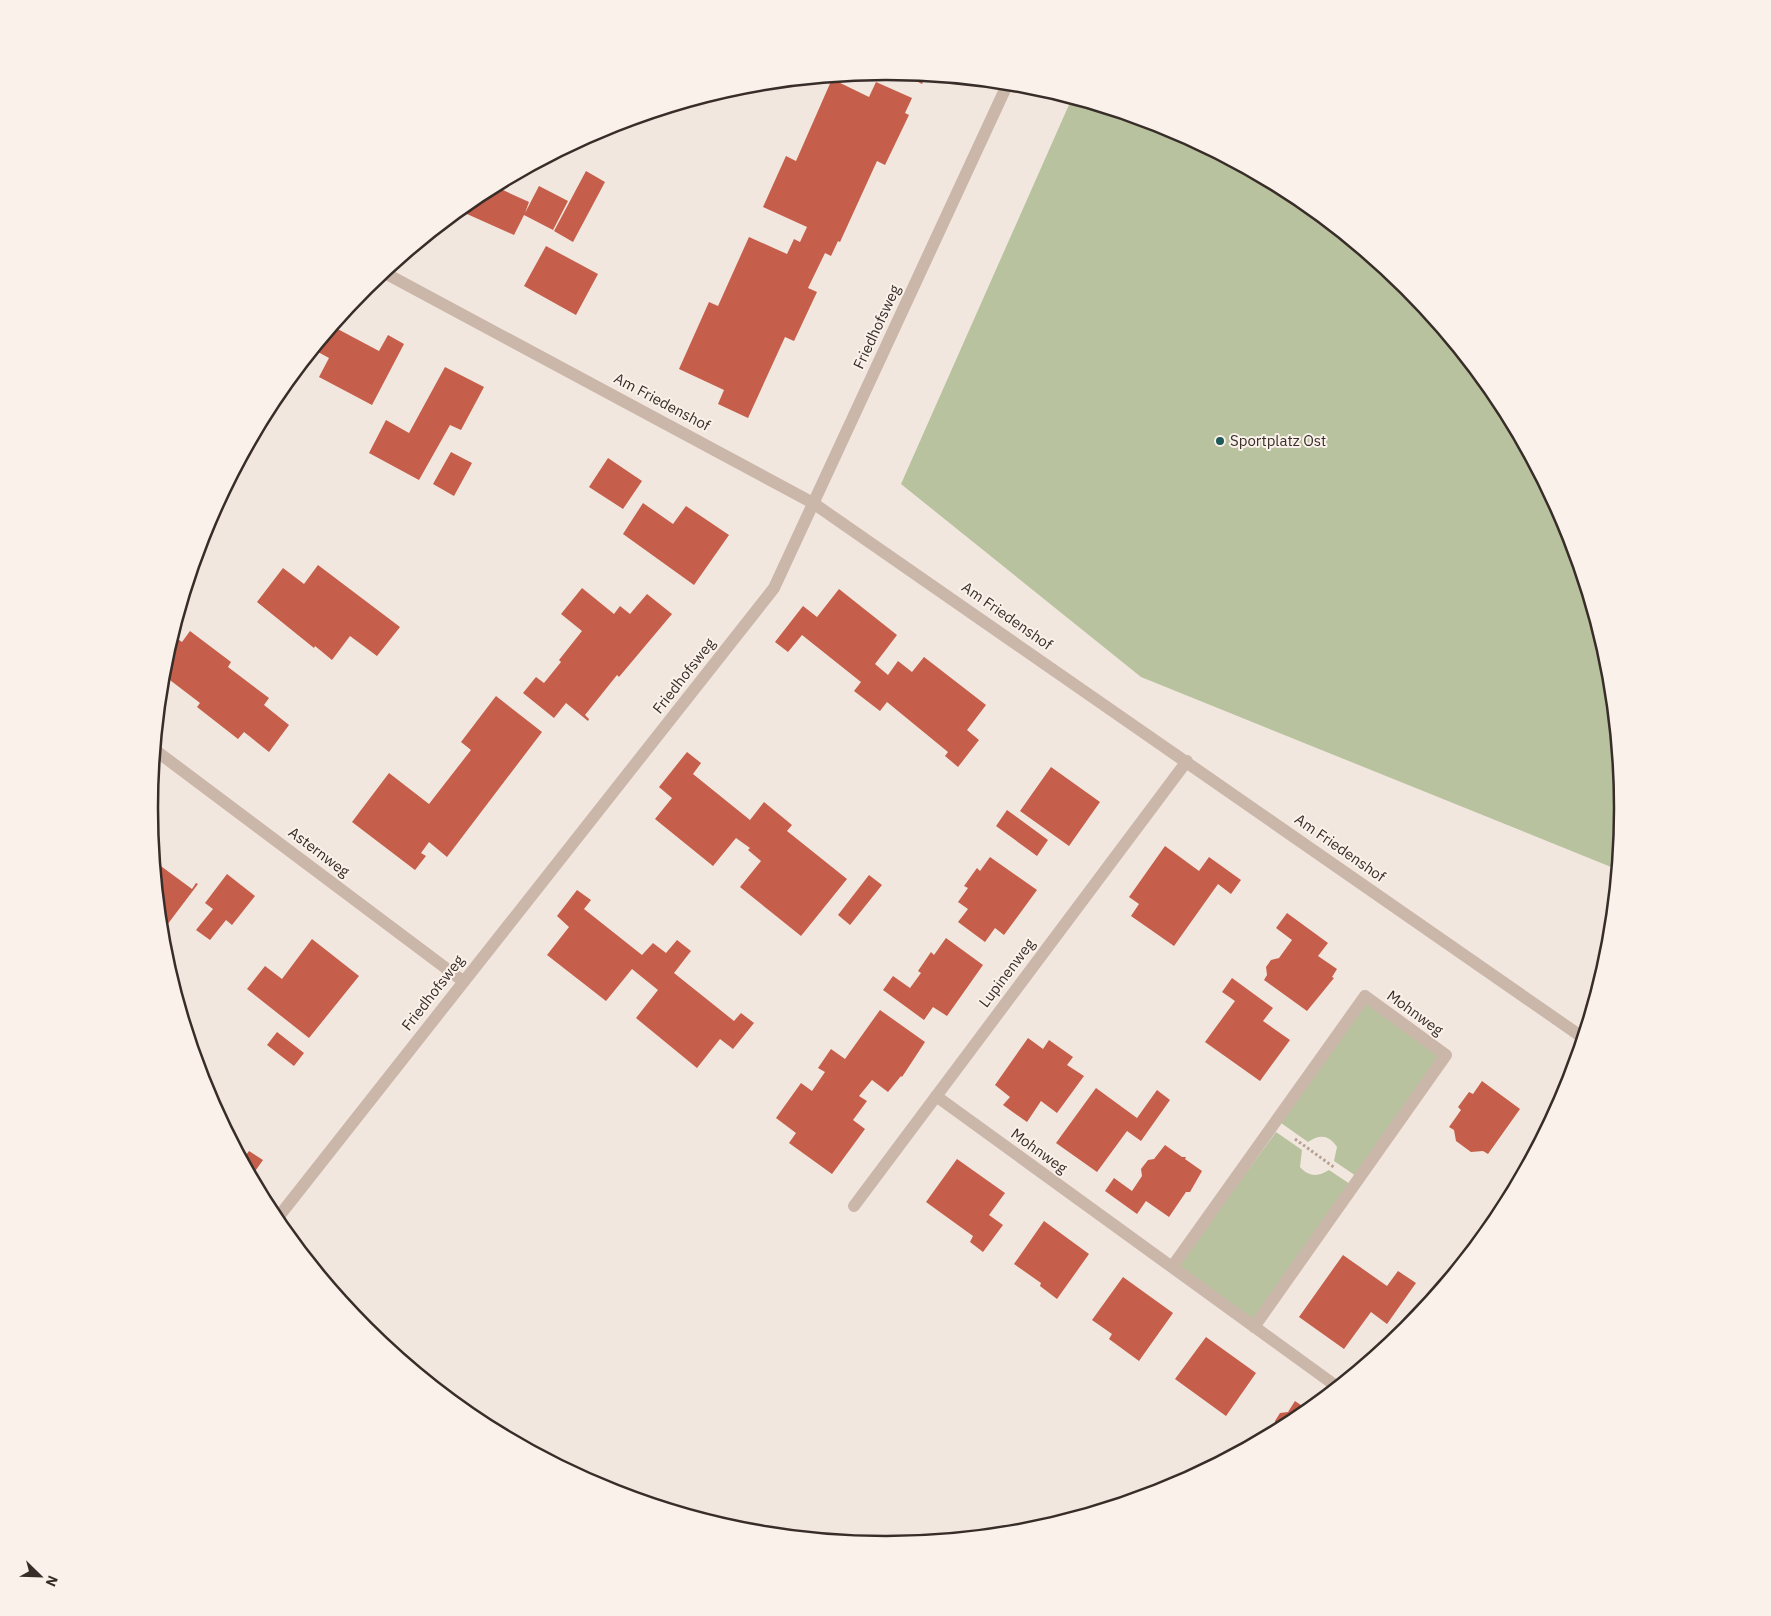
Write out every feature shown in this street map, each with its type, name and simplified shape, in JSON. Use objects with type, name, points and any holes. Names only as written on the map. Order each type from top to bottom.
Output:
[{"type":"street","name":"Friedhofsweg","points":[[281,1214],[774,588],[1005,90]]},
{"type":"street","name":"Am Friedenshof","points":[[390,276],[813,503],[1187,761],[1577,1035]]},
{"type":"street","name":"Asternweg","points":[[160,754],[463,981]]},
{"type":"street","name":"Lupinenweg","points":[[854,1206],[1187,761]]},
{"type":"street","name":"Mohnweg","points":[[1172,1267],[1365,996],[1446,1056],[1254,1327]]},
{"type":"street","name":"Mohnweg","points":[[936,1096],[1332,1383]]},
{"type":"path","points":[[1274,1124],[1356,1183]]},
{"type":"green space","name":"Sportplatz Ost","points":[[1069,104],[1164,135],[1250,178],[1329,230],[1400,293],[1433,328],[1491,404],[1516,444],[1538,486],[1558,529],[1575,574],[1600,666],[1612,760],[1614,808],[1611,867],[1141,677],[901,484]]},
{"type":"green space","points":[[1367,1002],[1440,1057],[1356,1176],[1334,1161],[1337,1147],[1331,1140],[1320,1137],[1308,1142],[1281,1123]]},
{"type":"green space","points":[[1276,1132],[1302,1150],[1300,1167],[1307,1173],[1314,1175],[1329,1170],[1350,1184],[1253,1319],[1178,1266]]},
{"type":"building","points":[[838,82],[869,97],[876,82],[912,98],[905,113],[909,115],[885,165],[877,161],[840,242],[838,241],[831,256],[825,253],[808,288],[817,292],[794,341],[785,337],[748,418],[718,404],[724,390],[679,369],[709,302],[718,306],[749,237],[787,254],[794,239],[800,242],[807,227],[763,207],[786,156],[796,161],[830,83]]},
{"type":"building","points":[[586,171],[605,182],[573,242],[554,231]]},
{"type":"building","points":[[539,186],[568,201],[553,230],[524,215],[514,235],[466,213],[503,190],[529,202],[525,213]]},
{"type":"building","points":[[546,246],[598,274],[576,315],[524,286]]},
{"type":"building","points":[[337,329],[379,351],[388,335],[404,344],[372,405],[319,377],[329,358],[318,352]]},
{"type":"building","points":[[445,367],[484,387],[461,430],[450,425],[419,480],[369,453],[386,420],[409,433]]},
{"type":"building","points":[[451,452],[472,463],[454,496],[433,484]]},
{"type":"building","points":[[608,458],[642,481],[623,509],[589,487]]},
{"type":"building","points":[[643,503],[673,524],[686,506],[729,535],[694,585],[623,534]]},
{"type":"building","points":[[318,565],[400,627],[377,656],[350,636],[332,660],[315,646],[314,648],[257,602],[283,568],[304,584]]},
{"type":"building","points":[[582,588],[614,614],[620,606],[630,614],[647,594],[672,614],[619,677],[617,675],[585,715],[589,719],[588,721],[566,703],[554,718],[523,693],[536,677],[544,683],[582,631],[561,614]]},
{"type":"building","points":[[839,589],[897,635],[875,664],[888,675],[898,661],[912,672],[924,657],[986,705],[967,730],[979,740],[958,767],[945,756],[948,752],[887,702],[880,711],[854,691],[861,682],[802,635],[788,652],[775,642],[803,606],[817,617]]},
{"type":"building","points":[[190,631],[231,662],[228,667],[269,698],[264,705],[289,725],[269,752],[244,732],[238,739],[197,707],[200,703],[169,679],[177,639],[182,642]]},
{"type":"building","points":[[496,696],[542,732],[447,857],[429,842],[421,853],[426,856],[415,870],[352,822],[389,773],[429,804],[471,750],[461,742]]},
{"type":"building","points":[[687,752],[701,763],[693,774],[750,820],[764,802],[792,825],[787,831],[847,879],[801,936],[740,887],[761,861],[748,850],[750,848],[736,838],[713,866],[655,819],[672,798],[659,787]]},
{"type":"building","points":[[1051,767],[1100,802],[1069,846],[1020,811]]},
{"type":"building","points":[[1007,810],[1048,840],[1037,856],[996,826]]},
{"type":"building","points":[[1165,846],[1199,871],[1209,857],[1241,880],[1231,894],[1218,884],[1174,946],[1131,916],[1139,904],[1129,897]]},
{"type":"building","points":[[990,857],[1037,890],[1004,935],[995,928],[985,942],[958,922],[968,909],[958,902],[968,888],[964,886],[977,868],[980,871]]},
{"type":"building","points":[[160,865],[192,889],[196,883],[198,884],[167,925]]},
{"type":"building","points":[[227,874],[255,896],[232,925],[226,920],[210,940],[196,930],[213,909],[205,903]]},
{"type":"building","points":[[869,875],[882,885],[850,925],[838,915]]},
{"type":"building","points":[[577,890],[591,900],[584,909],[642,955],[653,943],[666,953],[677,940],[691,951],[674,973],[734,1021],[741,1013],[754,1023],[733,1049],[720,1039],[697,1068],[636,1018],[658,990],[632,969],[606,1001],[547,955],[569,927],[557,916]]},
{"type":"building","points":[[1287,913],[1328,943],[1318,956],[1337,969],[1332,977],[1334,978],[1307,1011],[1264,980],[1267,975],[1266,967],[1271,960],[1279,958],[1292,940],[1276,928]]},
{"type":"building","points":[[946,938],[983,965],[947,1016],[933,1007],[924,1020],[883,990],[893,976],[910,988],[921,973],[918,971],[931,952],[934,955]]},
{"type":"building","points":[[312,939],[359,976],[309,1038],[247,989],[265,966],[282,979]]},
{"type":"building","points":[[1232,978],[1273,1008],[1263,1021],[1290,1040],[1260,1081],[1205,1042],[1235,1001],[1222,992]]},
{"type":"building","points":[[880,1010],[925,1042],[902,1077],[888,1092],[872,1080],[859,1096],[867,1101],[853,1120],[865,1129],[832,1174],[789,1143],[796,1133],[776,1118],[801,1083],[812,1091],[825,1072],[818,1068],[831,1049],[845,1059]]},
{"type":"building","points":[[277,1032],[304,1053],[294,1066],[267,1045]]},
{"type":"building","points":[[1028,1038],[1043,1049],[1049,1040],[1073,1057],[1067,1065],[1084,1076],[1057,1113],[1041,1101],[1027,1122],[1003,1105],[1010,1097],[995,1085]]},
{"type":"building","points":[[1482,1081],[1520,1109],[1488,1154],[1483,1151],[1471,1152],[1456,1141],[1454,1130],[1449,1127],[1461,1110],[1458,1107],[1469,1092],[1473,1094]]},
{"type":"building","points":[[1096,1088],[1137,1118],[1157,1090],[1170,1100],[1141,1141],[1127,1131],[1097,1172],[1056,1143]]},
{"type":"building","points":[[1165,1145],[1182,1157],[1186,1157],[1185,1159],[1202,1171],[1190,1192],[1186,1192],[1169,1217],[1146,1201],[1137,1214],[1105,1191],[1114,1178],[1132,1191],[1142,1176],[1141,1169],[1148,1160],[1154,1159]]},
{"type":"building","points":[[249,1151],[263,1160],[255,1172],[246,1155]]},
{"type":"building","points":[[957,1159],[1005,1193],[989,1215],[1003,1225],[983,1252],[970,1242],[973,1236],[926,1202]]},
{"type":"building","points":[[1044,1221],[1089,1254],[1057,1299],[1040,1286],[1041,1283],[1014,1264]]},
{"type":"building","points":[[1343,1255],[1387,1286],[1398,1271],[1416,1283],[1387,1324],[1371,1312],[1344,1349],[1299,1317]]},
{"type":"building","points":[[1123,1277],[1173,1313],[1139,1361],[1109,1339],[1112,1334],[1092,1320]]},
{"type":"building","points":[[1206,1337],[1256,1373],[1226,1416],[1175,1379]]},
{"type":"building","points":[[1295,1401],[1301,1405],[1275,1422],[1280,1413],[1288,1412]]},
{"type":"place","name":"Sportplatz Ost","points":[[1220,441]]}]
